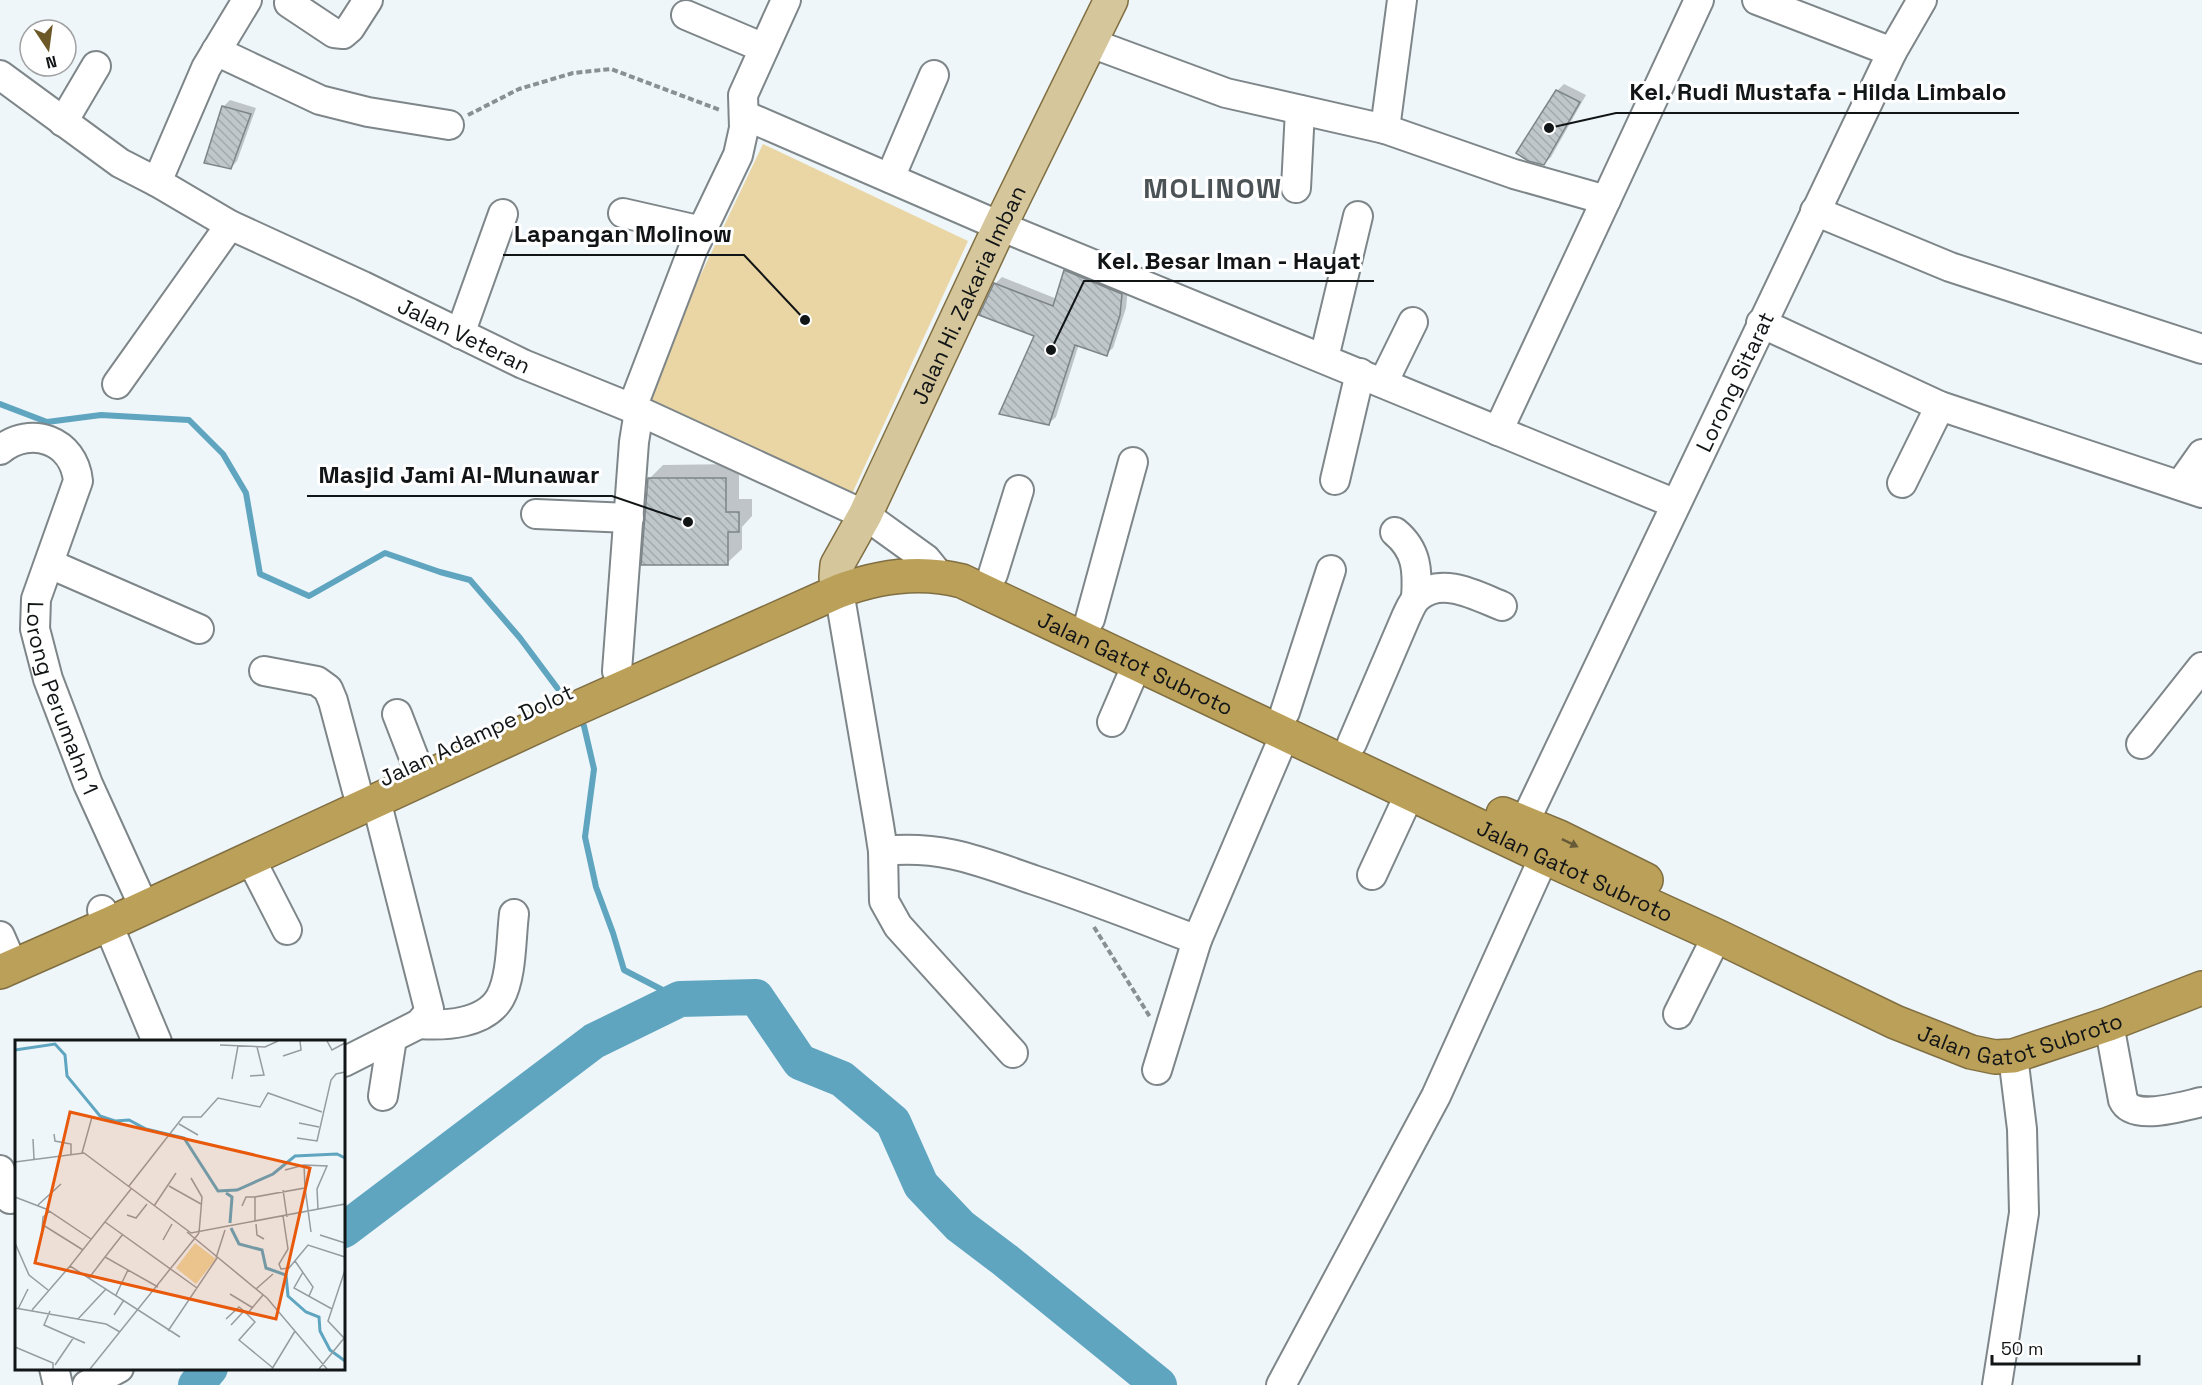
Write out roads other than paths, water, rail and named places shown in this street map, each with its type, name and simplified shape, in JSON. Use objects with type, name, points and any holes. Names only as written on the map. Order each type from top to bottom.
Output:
[{"type":"highway","name":"Jalan Gatot Subroto","points":[[957,570],[1070,617],[1285,723],[1410,793],[1519,833],[1559,837],[1906,1016],[1971,1052],[1995,1057],[2015,1068],[2109,1024],[2202,988]]},
{"type":"highway","name":"Jalan Adampe Dolot","points":[[588,693],[617,671],[838,584],[957,570]]},
{"type":"highway","name":"Jalan Adampe Dolot","points":[[2,954],[106,917],[139,899],[555,708],[838,584]]},
{"type":"highway","name":"Jalan Gatot Subroto","points":[[1070,617],[1137,664],[1285,723],[1352,743],[1519,833],[1544,857],[1717,936],[1906,1016],[1970,1031],[1995,1034],[2023,1032],[2094,1010],[2202,966]]},
{"type":"highway","name":"Jalan Adampe Dolot","points":[[139,899],[250,858],[367,795],[416,763],[555,708]]},
{"type":"main road","name":"Jalan Hi. Zakaria Imban","points":[[838,584],[837,564],[865,515],[1000,226],[1111,0]]},
{"type":"street","points":[[157,182],[206,68],[247,0]]},
{"type":"street","points":[[287,1],[334,33],[343,34],[350,28],[368,0]]},
{"type":"street","points":[[617,671],[635,409],[702,231],[738,155],[742,142],[733,112],[786,0]]},
{"type":"street","points":[[1385,129],[1401,0]]},
{"type":"street","points":[[1498,431],[1699,0]]},
{"type":"street","points":[[1757,0],[1892,52]]},
{"type":"street","name":"Lorong Sitarat","points":[[1519,833],[1815,211],[1892,52],[1922,0]]},
{"type":"street","points":[[686,15],[764,48]]},
{"type":"street","points":[[1090,43],[1226,93],[1385,129],[1514,174],[1606,200]]},
{"type":"street","points":[[216,51],[320,100],[368,112],[448,125]]},
{"type":"street","points":[[63,122],[96,66]]},
{"type":"street","name":"Jalan Veteran","points":[[0,75],[120,163],[230,225],[523,364],[635,409],[865,515],[957,570]]},
{"type":"street","points":[[890,178],[934,75]]},
{"type":"street","points":[[1296,188],[1300,110]]},
{"type":"street","points":[[733,112],[1000,226],[1676,504]]},
{"type":"street","points":[[1815,211],[1950,267],[2202,349]]},
{"type":"street","points":[[623,213],[702,231]]},
{"type":"street","points":[[460,334],[503,214]]},
{"type":"street","points":[[1324,358],[1358,216]]},
{"type":"street","points":[[117,384],[230,225]]},
{"type":"street","points":[[1335,480],[1372,378],[1413,322]]},
{"type":"street","points":[[1761,323],[1940,406],[2193,490],[2202,454]]},
{"type":"street","points":[[1902,483],[1940,406]]},
{"type":"street","name":"Lorong Perumahn 1","points":[[0,450],[26,437],[39,437],[52,441],[62,448],[77,467],[78,481],[36,599],[35,628],[48,679],[87,784],[139,899]]},
{"type":"street","points":[[1070,617],[1133,462]]},
{"type":"street","points":[[957,570],[1019,490]]},
{"type":"street","points":[[536,514],[629,518]]},
{"type":"street","points":[[1352,743],[1416,598],[1418,576],[1414,558],[1406,541],[1395,532]]},
{"type":"street","points":[[50,564],[199,629]]},
{"type":"street","points":[[1162,1057],[1197,940],[1285,723],[1331,570]]},
{"type":"street","points":[[838,584],[883,851],[884,901],[891,917],[1013,1053]]},
{"type":"street","points":[[1416,598],[1430,589],[1446,587],[1502,606]]},
{"type":"street","points":[[1112,722],[1137,664]]},
{"type":"street","points":[[2141,744],[2202,667]]},
{"type":"street","points":[[264,671],[317,681],[328,689],[367,795],[429,1009],[419,1024],[345,1062]]},
{"type":"street","points":[[397,714],[416,763]]},
{"type":"street","points":[[1372,875],[1410,793]]},
{"type":"street","points":[[883,851],[918,849],[959,855],[1072,892],[1197,940]]},
{"type":"street","points":[[1282,1381],[1436,1096],[1544,857]]},
{"type":"street","points":[[250,858],[287,930]]},
{"type":"street","points":[[419,1024],[442,1025],[461,1022],[484,1013],[499,999],[506,983],[514,914]]},
{"type":"street","points":[[106,917],[157,1040]]},
{"type":"street","points":[[1678,1014],[1717,936]]},
{"type":"street","points":[[2109,1024],[2126,1107],[2133,1110],[2158,1110],[2202,1102]]},
{"type":"street","points":[[383,1096],[392,1038]]},
{"type":"street","points":[[1997,1385],[2024,1213],[2024,1157],[2015,1068]]},
{"type":"street","points":[[0,1170],[14,1205]]},
{"type":"street","points":[[54,1370],[58,1385]]},
{"type":"street","points":[[87,1385],[115,1370]]},
{"type":"waterway","points":[[0,404],[47,422],[101,415],[189,420],[223,454],[246,493],[260,574],[309,596],[385,553],[470,580],[520,638],[567,701]]},
{"type":"waterway","points":[[578,717],[584,726],[594,769],[585,837],[596,887],[624,970],[680,999]]},
{"type":"waterway","points":[[345,1229],[594,1041],[680,999],[756,997],[800,1062],[842,1079],[893,1122],[921,1185],[960,1226],[1159,1385]]},
{"type":"waterway","points":[[196,1385],[208,1370]]},
{"type":"place","name":"Kel. Rudi Mustafa - Hilda Limbalo","points":[[1549,128]]},
{"type":"place","name":"Lapangan Molinow","points":[[805,320]]},
{"type":"place","name":"Kel. Besar Iman - Hayat","points":[[1051,350]]},
{"type":"place","name":"Masjid Jami Al-Munawar","points":[[688,522]]},
{"type":"district","name":"MOLINOW","points":[[1213,188]]}]
